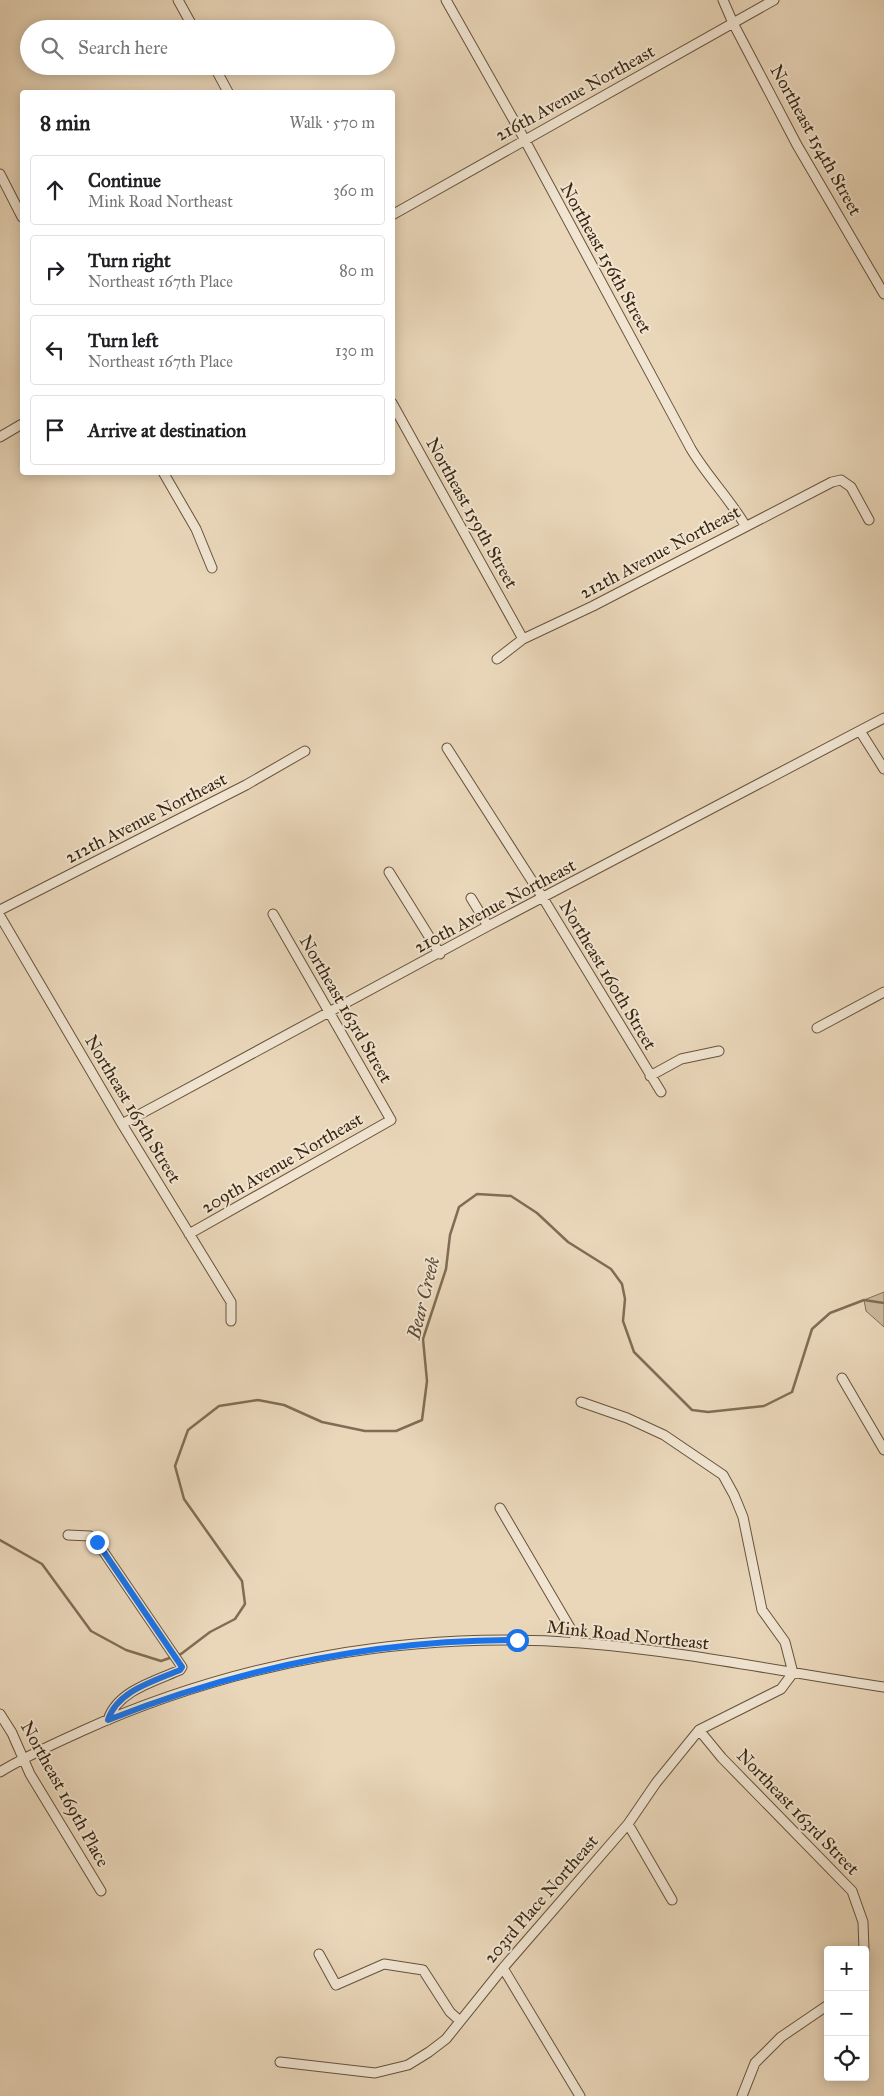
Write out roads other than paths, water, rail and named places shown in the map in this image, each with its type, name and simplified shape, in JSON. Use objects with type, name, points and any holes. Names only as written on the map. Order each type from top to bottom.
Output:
[{"type":"street","points":[[178,0],[189,20]]},
{"type":"street","name":"Northeast 156th Street","points":[[446,0],[691,449],[704,471],[729,499],[745,525]]},
{"type":"street","name":"Northeast 154th Street","points":[[723,0],[733,23],[797,145],[884,294]]},
{"type":"street","name":"216th Avenue Northeast","points":[[395,213],[774,0]]},
{"type":"street","points":[[219,75],[227,90]]},
{"type":"street","points":[[0,174],[20,213]]},
{"type":"street","name":"Northeast 159th Street","points":[[395,408],[523,639]]},
{"type":"street","points":[[0,437],[20,425]]},
{"type":"street","points":[[166,475],[196,530],[212,568]]},
{"type":"street","name":"212th Avenue Northeast","points":[[498,659],[523,639],[593,606],[745,525],[832,482],[841,480],[851,488],[869,520]]},
{"type":"street","name":"210th Avenue Northeast","points":[[122,1124],[328,1012],[440,954],[488,926],[884,718]]},
{"type":"street","points":[[860,731],[884,769]]},
{"type":"street","name":"Northeast 160th Street","points":[[447,748],[543,898],[660,1092]]},
{"type":"street","name":"212th Avenue Northeast","points":[[0,910],[246,784],[305,751]]},
{"type":"street","points":[[389,872],[440,954]]},
{"type":"street","points":[[471,898],[488,926]]},
{"type":"street","name":"Northeast 163rd Street","points":[[272,914],[391,1120]]},
{"type":"street","name":"Northeast 165th Street","points":[[0,916],[122,1124],[231,1302],[230,1321]]},
{"type":"street","points":[[817,1028],[884,992]]},
{"type":"street","points":[[650,1076],[681,1059],[719,1051]]},
{"type":"street","name":"209th Avenue Northeast","points":[[189,1234],[391,1120]]},
{"type":"street","points":[[842,1378],[884,1450]]},
{"type":"street","points":[[581,1402],[627,1418],[664,1435],[723,1474],[743,1517],[762,1610],[785,1642],[794,1674]]},
{"type":"street","points":[[500,1508],[580,1643]]},
{"type":"street","points":[[68,1535],[90,1536],[97,1542],[180,1663],[180,1670],[137,1689],[119,1701],[111,1709],[108,1720]]},
{"type":"street","name":"Mink Road Northeast","points":[[0,1772],[23,1758],[108,1720],[189,1690],[246,1674],[353,1651],[400,1645],[484,1640],[580,1643],[624,1647],[884,1687]]},
{"type":"street","name":"203rd Place Northeast","points":[[280,2062],[375,2073],[390,2071],[408,2065],[429,2052],[446,2039],[503,1968],[628,1824],[656,1783],[699,1730],[781,1689],[794,1674]]},
{"type":"street","name":"Northeast 169th Place","points":[[0,1714],[23,1758],[101,1890]]},
{"type":"street","name":"Northeast 163rd Street","points":[[699,1730],[722,1758],[852,1891],[863,1922],[864,1946]]},
{"type":"street","points":[[628,1824],[672,1900]]},
{"type":"street","points":[[319,1954],[336,1985],[384,1964],[423,1970],[450,2012],[460,2021]]},
{"type":"street","points":[[503,1968],[580,2096]]},
{"type":"street","points":[[742,2096],[755,2063],[782,2037],[824,2008]]},
{"type":"waterway","name":"Bear Creek","points":[[0,1540],[42,1564],[91,1631],[126,1650],[161,1661],[181,1654],[210,1632],[235,1619],[245,1604],[242,1581],[184,1499],[175,1466],[188,1430],[219,1406],[258,1400],[284,1405],[322,1422],[365,1431],[396,1431],[422,1420],[427,1381],[423,1339],[446,1269],[450,1235],[459,1207],[477,1194],[511,1196],[537,1213],[568,1242],[611,1269],[622,1284],[625,1299],[623,1321],[634,1352],[692,1410],[708,1412],[764,1406],[792,1392],[812,1329],[830,1313],[864,1300],[884,1303]]}]
